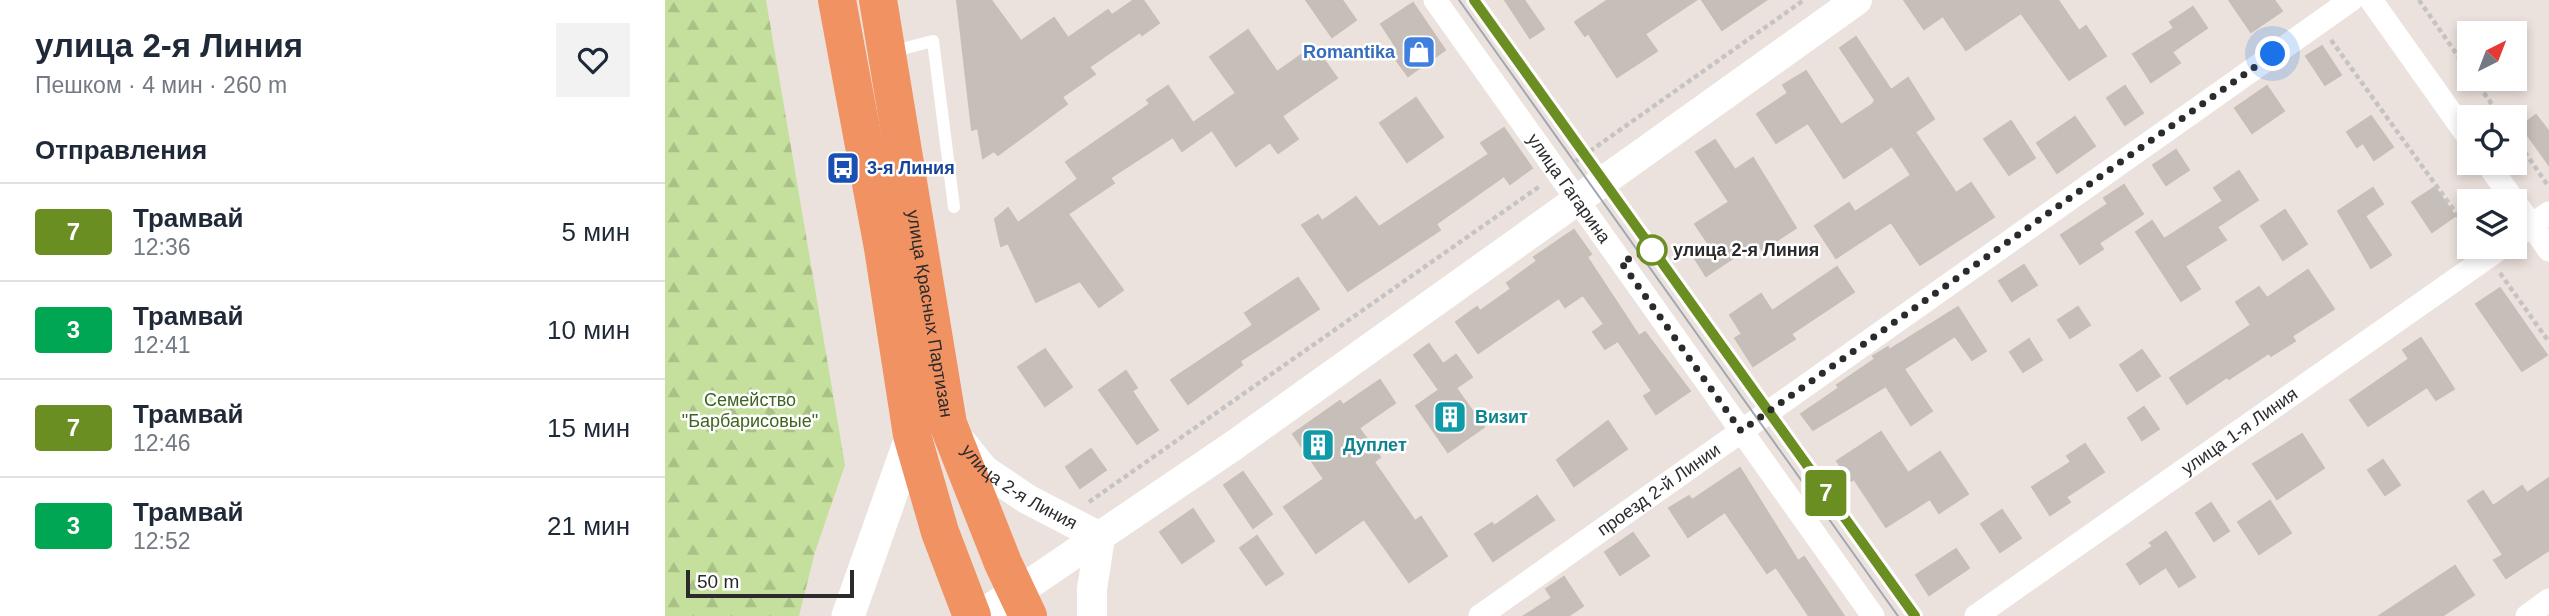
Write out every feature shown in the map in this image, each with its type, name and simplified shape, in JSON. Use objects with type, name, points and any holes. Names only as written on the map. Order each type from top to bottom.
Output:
[{"type":"highway","name":"улица Красных Партизан","points":[[837,0],[883,248],[912,435],[940,532],[972,616]]},
{"type":"highway","name":"улица Красных Партизан","points":[[878,0],[948,424],[1022,605]]},
{"type":"main road","points":[[848,616],[912,435]]},
{"type":"main road","name":"улица 2-я Линия","points":[[982,616],[1022,605]]},
{"type":"street","name":"улица Гагарина","points":[[1435,0],[1874,616]]},
{"type":"street","name":"улица 2-я Линия","points":[[1022,605],[1100,537],[1233,446],[1857,0]]},
{"type":"street","name":"проезд 2-й Линии","points":[[1480,616],[2351,0]]},
{"type":"street","points":[[2371,0],[2457,121]]},
{"type":"street","points":[[2532,225],[2549,250]]},
{"type":"street","name":"улица 1-я Линия","points":[[1976,616],[2485,259]]},
{"type":"street","name":"улица 2-я Линия","points":[[948,424],[984,470],[1027,499],[1100,537]]},
{"type":"street","name":"улица 2-я Линия","points":[[1092,616],[1092,589],[1100,537]]},
{"type":"street","points":[[2527,616],[2549,600]]},
{"type":"lane","points":[[886,52],[933,41],[954,207]]},
{"type":"path","points":[[1082,507],[1804,0]]},
{"type":"path","points":[[2419,0],[2457,55]]},
{"type":"path","points":[[2318,23],[2457,214]]},
{"type":"path","points":[[2527,155],[2549,187]]},
{"type":"path","points":[[2499,259],[2549,342]]},
{"type":"green space","name":"Семейство \"Барбарисовые\"","points":[[665,0],[766,0],[845,465],[815,552],[799,616],[665,616]]},
{"type":"building","points":[[957,0],[991,0],[1021,41],[1054,18],[1068,38],[1108,10],[1112,15],[1134,0],[1143,0],[1159,23],[1142,35],[1140,32],[1089,67],[1095,74],[1062,97],[1067,104],[998,155],[994,151],[983,158],[978,128],[972,130]]},
{"type":"building","points":[[1306,0],[1342,0],[1356,20],[1332,37]]},
{"type":"building","points":[[1505,0],[1524,0],[1544,29],[1530,38]]},
{"type":"building","points":[[1608,0],[1696,0],[1645,34],[1657,51],[1617,77],[1588,33],[1585,36],[1575,22]]},
{"type":"building","points":[[1702,0],[1766,0],[1722,30]]},
{"type":"building","points":[[1904,0],[2058,0],[2079,31],[2086,26],[2106,56],[2069,80],[2021,13],[1966,50],[1943,16],[1924,29]]},
{"type":"building","points":[[2229,0],[2274,0],[2282,11],[2251,32]]},
{"type":"building","points":[[1413,3],[1445,50],[1408,76],[1392,54],[1398,50],[1381,24]]},
{"type":"building","points":[[2193,7],[2207,28],[2172,52],[2180,63],[2151,82],[2133,54],[2174,28],[2170,22]]},
{"type":"building","points":[[1248,30],[1277,72],[1314,46],[1337,78],[1282,116],[1298,139],[1278,153],[1270,142],[1236,166],[1212,130],[1182,151],[1173,137],[1110,178],[1114,183],[1068,214],[1123,290],[1099,307],[1080,281],[1036,302],[1008,243],[1001,246],[995,219],[1008,208],[1018,223],[1078,179],[1066,162],[1150,104],[1147,100],[1168,86],[1193,123],[1236,93],[1210,57]]},
{"type":"building","points":[[1856,37],[1891,90],[1908,78],[1934,119],[1915,132],[1956,193],[1971,183],[1994,217],[1920,265],[1891,222],[1836,258],[1815,226],[1849,203],[1855,212],[1911,175],[1892,146],[1844,178],[1808,123],[1776,143],[1757,114],[1788,93],[1783,85],[1806,71],[1841,125],[1873,104],[1875,100],[1840,48]]},
{"type":"building","points":[[2322,46],[2341,75],[2325,85],[2306,56]]},
{"type":"building","points":[[2125,86],[2143,113],[2125,125],[2107,98]]},
{"type":"building","points":[[2267,86],[2284,111],[2252,133],[2235,108]]},
{"type":"building","points":[[1416,98],[1443,137],[1407,162],[1380,123]]},
{"type":"building","points":[[2536,115],[2549,132],[2549,165],[2527,134],[2527,122]]},
{"type":"building","points":[[2371,116],[2393,147],[2374,160],[2363,143],[2357,147],[2347,132]]},
{"type":"building","points":[[2075,117],[2095,146],[2057,173],[2037,143]]},
{"type":"building","points":[[2011,121],[2035,158],[2009,175],[1984,139]]},
{"type":"building","points":[[1504,128],[1532,168],[1510,184],[1504,176],[1436,224],[1440,230],[1348,291],[1302,225],[1318,215],[1322,221],[1356,197],[1379,227],[1489,154],[1481,143]]},
{"type":"building","points":[[1715,140],[1735,170],[1753,158],[1796,228],[1762,250],[1757,242],[1706,276],[1694,257],[1710,246],[1695,224],[1729,202],[1696,152]]},
{"type":"building","points":[[2176,150],[2189,170],[2166,185],[2153,165]]},
{"type":"building","points":[[2239,171],[2258,200],[2217,227],[2226,240],[2185,266],[2200,289],[2181,301],[2136,232],[2152,221],[2164,239],[2223,201],[2214,188]]},
{"type":"building","points":[[2124,185],[2143,214],[2099,243],[2103,249],[2080,264],[2061,235],[2108,204],[2104,198]]},
{"type":"building","points":[[2435,187],[2455,216],[2432,232],[2412,202]]},
{"type":"building","points":[[2373,188],[2383,204],[2365,216],[2391,255],[2371,268],[2338,211]]},
{"type":"building","points":[[2285,210],[2307,244],[2283,260],[2261,226]]},
{"type":"building","points":[[1574,230],[1591,254],[1587,257],[1639,336],[1645,332],[1690,391],[1656,414],[1644,396],[1652,391],[1618,341],[1605,349],[1593,332],[1604,324],[1583,295],[1565,307],[1559,298],[1478,353],[1456,322],[1477,307],[1480,311],[1511,289],[1507,283],[1537,261],[1534,257]]},
{"type":"building","points":[[2024,265],[2037,285],[2012,301],[1999,281]]},
{"type":"building","points":[[1837,267],[1854,292],[1791,334],[1795,339],[1753,366],[1735,338],[1742,334],[1730,315],[1761,294],[1772,311]]},
{"type":"building","points":[[2308,270],[2334,309],[2292,336],[2295,341],[2271,356],[2269,353],[2229,379],[2227,377],[2187,404],[2170,378],[2251,325],[2236,302],[2259,287],[2267,298]]},
{"type":"building","points":[[1298,278],[1319,309],[1240,361],[1242,365],[1188,404],[1171,380],[1253,325],[1245,313]]},
{"type":"building","points":[[2500,288],[2547,355],[2522,371],[2476,304]]},
{"type":"building","points":[[1958,307],[1986,351],[1972,360],[1955,336],[1904,369],[1932,411],[1911,425],[1886,386],[1813,430],[1801,414],[1875,359],[1873,356],[1888,347],[1889,350]]},
{"type":"building","points":[[2078,307],[2090,325],[2070,338],[2058,320]]},
{"type":"building","points":[[2421,338],[2454,389],[2436,400],[2427,387],[2368,426],[2350,400],[2409,359],[2403,350]]},
{"type":"building","points":[[2029,339],[2042,360],[2023,372],[2010,352]]},
{"type":"building","name":"Визит","points":[[1429,344],[1443,364],[1456,355],[1472,377],[1456,388],[1484,427],[1448,452],[1416,406],[1439,390],[1414,355]]},
{"type":"building","points":[[1045,349],[1072,387],[1045,406],[1018,367]]},
{"type":"building","points":[[2142,350],[2160,376],[2137,391],[2120,365]]},
{"type":"building","points":[[1126,371],[1137,388],[1132,391],[1158,430],[1137,444],[1099,390]]},
{"type":"building","points":[[1380,380],[1395,403],[1359,428],[1380,457],[1374,462],[1415,521],[1421,517],[1447,556],[1409,582],[1364,519],[1316,553],[1284,507],[1324,479],[1293,434],[1340,401],[1343,405]]},
{"type":"building","points":[[2144,407],[2159,429],[2142,440],[2128,418]]},
{"type":"building","points":[[1608,421],[1627,449],[1574,486],[1557,460]]},
{"type":"building","points":[[1881,432],[1908,473],[1940,452],[1968,494],[1939,513],[1930,499],[1886,527],[1854,479],[1851,481],[1837,461]]},
{"type":"building","points":[[2302,434],[2324,468],[2277,499],[2253,464]]},
{"type":"building","points":[[2085,444],[2104,472],[2066,497],[2070,502],[2050,515],[2032,487],[2071,462],[2067,456]]},
{"type":"building","points":[[1091,449],[1106,470],[1080,488],[1066,467]]},
{"type":"building","points":[[2383,460],[2400,485],[2385,495],[2368,470]]},
{"type":"building","points":[[1740,468],[1798,561],[1804,557],[1844,616],[1809,616],[1776,567],[1767,573],[1725,512],[1688,537],[1669,508],[1689,496],[1692,500]]},
{"type":"building","points":[[1243,472],[1272,514],[1253,528],[1224,485]]},
{"type":"building","points":[[2549,478],[2549,550],[2506,578],[2494,560],[2503,555],[2468,501],[2483,491],[2493,506],[2522,486],[2527,493]]},
{"type":"building","points":[[1537,496],[1554,520],[1493,561],[1475,534],[1492,523],[1494,526]]},
{"type":"building","points":[[2270,501],[2291,533],[2259,554],[2238,522]]},
{"type":"building","points":[[2211,503],[2229,531],[2214,541],[2196,513]]},
{"type":"building","points":[[1193,509],[1214,541],[1182,563],[1160,532]]},
{"type":"building","points":[[2002,510],[2021,538],[2000,552],[1981,524]]},
{"type":"building","points":[[2166,532],[2195,577],[2179,587],[2166,567],[2140,584],[2127,564],[2153,546],[2150,543]]},
{"type":"building","points":[[1633,533],[1649,556],[1620,575],[1605,552]]},
{"type":"building","points":[[1257,536],[1283,574],[1266,585],[1240,548]]},
{"type":"building","points":[[1956,549],[1969,568],[1929,595],[1916,575]]},
{"type":"building","points":[[2455,566],[2474,595],[2442,616],[2379,616]]},
{"type":"building","points":[[1564,577],[1583,606],[1568,616],[1524,616],[1552,598],[1546,589]]},
{"type":"tram line","points":[[1459,0],[1898,616]]},
{"type":"tram line","points":[[1474,0],[1915,616]]},
{"type":"tram line","name":"7","points":[[1474,0],[1915,616]]},
{"type":"place","name":"Romantika","points":[[1419,52]]},
{"type":"place","name":"3-я Линия","points":[[843,168]]},
{"type":"place","name":"улица 2-я Линия","points":[[1652,250]]},
{"type":"place","name":"Визит","points":[[1450,417]]},
{"type":"place","name":"Дуплет","points":[[1318,445]]},
{"type":"route","points":[[1652,250],[1621,262],[1741,431],[2273,54]]}]
